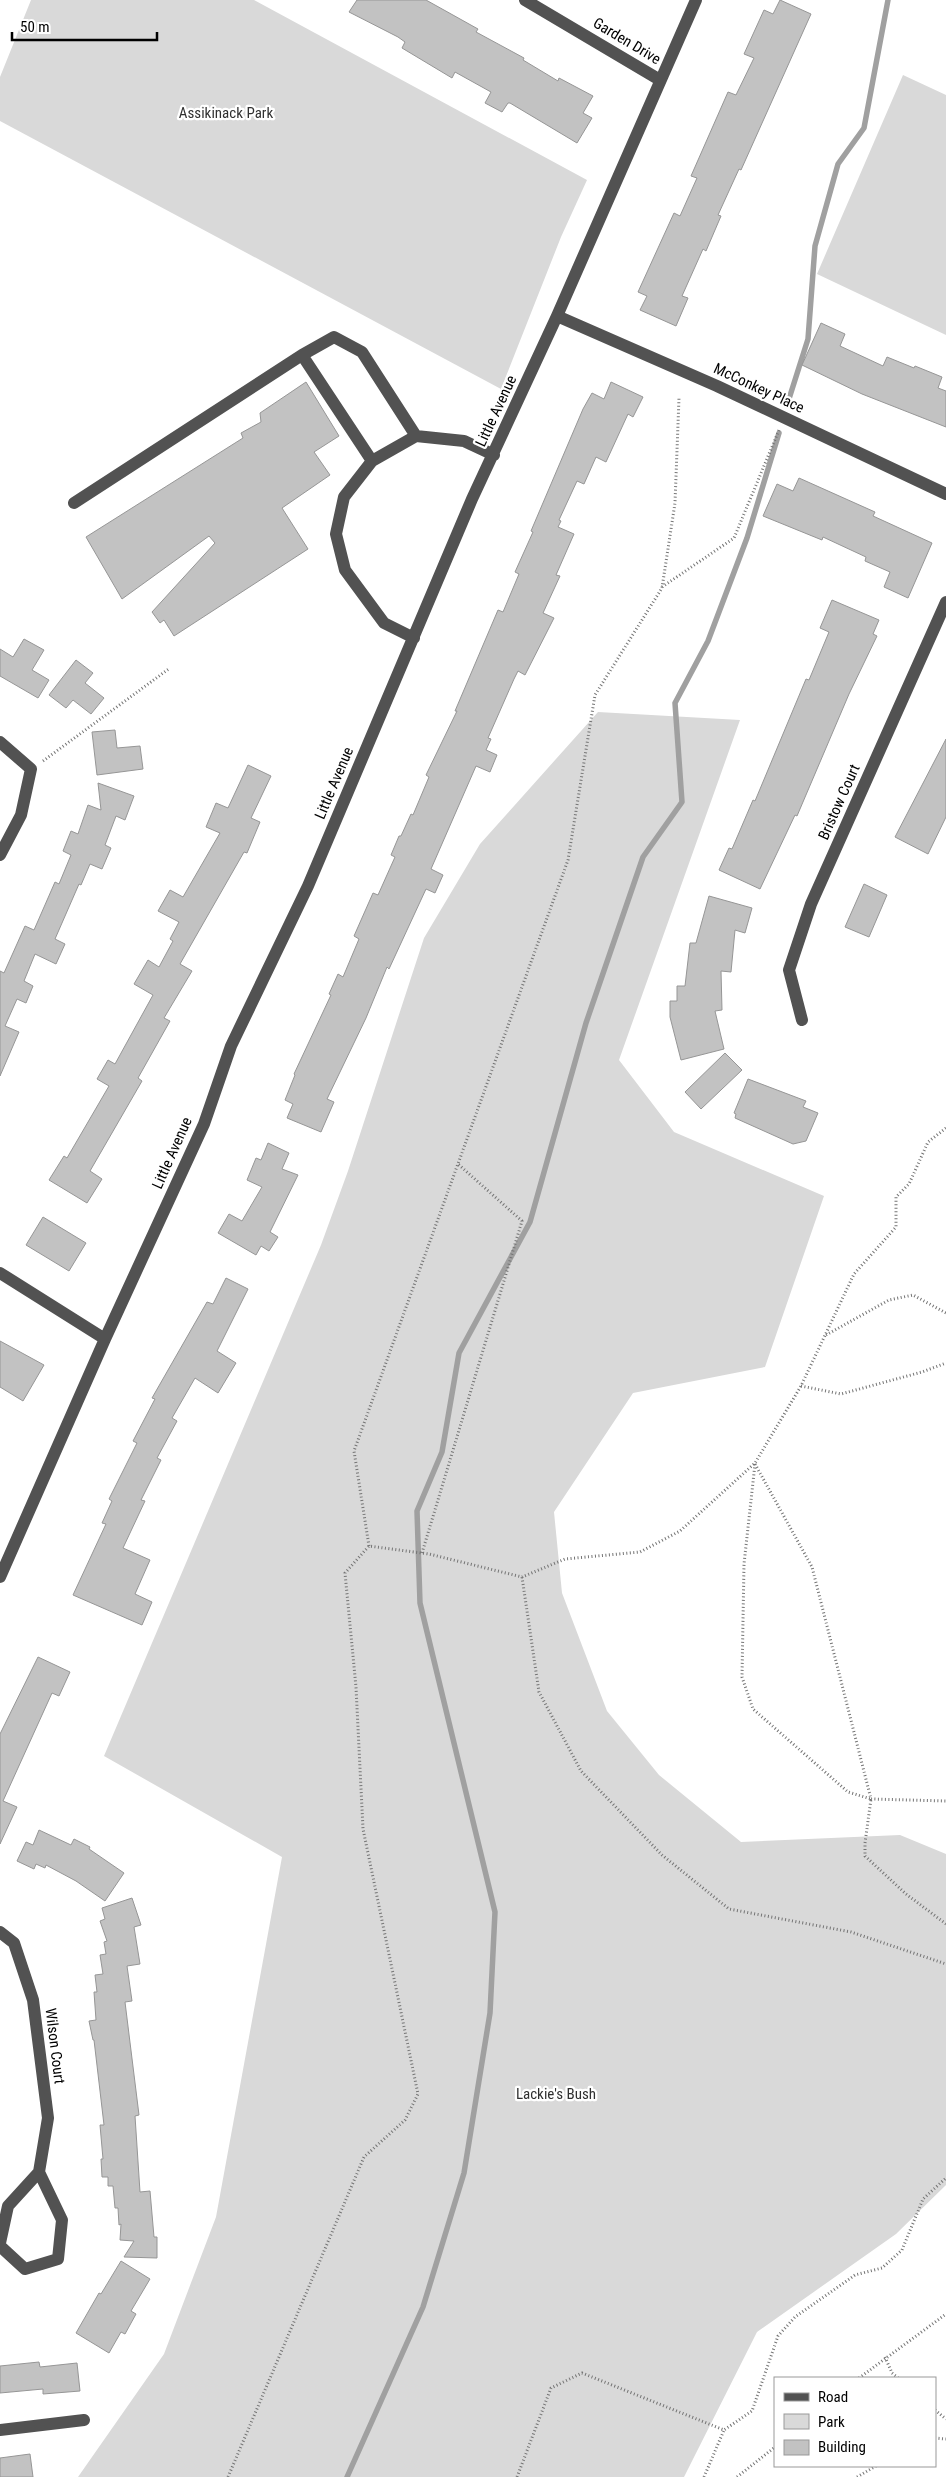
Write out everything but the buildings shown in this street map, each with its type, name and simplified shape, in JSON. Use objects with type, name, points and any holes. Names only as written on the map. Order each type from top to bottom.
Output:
[{"type":"street","name":"Garden Drive","points":[[525,0],[660,80]]},
{"type":"street","name":"Little Avenue","points":[[0,1577],[105,1339],[204,1124],[231,1046],[308,886],[472,499],[557,316],[696,0]]},
{"type":"street","name":"McConkey Place","points":[[557,316],[717,386],[946,494]]},
{"type":"street","points":[[74,504],[302,355],[334,337],[362,352],[416,436]]},
{"type":"street","points":[[302,355],[372,461]]},
{"type":"street","points":[[414,638],[384,623],[345,570],[336,534],[344,497],[372,461],[416,436],[464,441],[494,455]]},
{"type":"street","name":"Bristow Court","points":[[802,1020],[789,970],[811,904],[946,602]]},
{"type":"street","points":[[0,742],[31,769],[21,815],[0,855]]},
{"type":"street","points":[[0,1273],[105,1339]]},
{"type":"street","name":"Wilson Court","points":[[0,1932],[14,1943],[33,2000],[48,2118],[39,2172]]},
{"type":"street","points":[[0,2242],[8,2206],[39,2172],[62,2220],[58,2259],[25,2269],[0,2246]]},
{"type":"street","points":[[0,2430],[84,2420]]},
{"type":"path","points":[[369,1546],[354,1451],[568,860],[596,695],[662,588],[674,504],[679,398]]},
{"type":"path","points":[[662,588],[734,538],[779,428]]},
{"type":"path","points":[[31,769],[170,668]]},
{"type":"path","points":[[369,1546],[469,1562],[522,1577],[565,1559],[640,1552],[680,1531],[755,1463],[801,1386],[854,1274],[896,1227],[896,1196],[909,1184],[928,1142],[946,1128]]},
{"type":"path","points":[[422,1553],[522,1221],[458,1164]]},
{"type":"path","points":[[826,1335],[889,1300],[913,1296],[946,1313]]},
{"type":"path","points":[[801,1386],[841,1394],[922,1372],[946,1363]]},
{"type":"path","points":[[755,1463],[812,1567],[871,1799],[865,1856],[906,1894],[946,1924]]},
{"type":"path","points":[[755,1463],[744,1564],[742,1677],[752,1709],[848,1792],[871,1799],[946,1801]]},
{"type":"path","points":[[228,2477],[364,2157],[405,2120],[418,2094],[363,1829],[356,1687],[345,1573],[369,1546]]},
{"type":"path","points":[[522,1577],[539,1692],[581,1771],[662,1855],[729,1909],[851,1932],[946,1964]]},
{"type":"path","points":[[704,2477],[724,2430],[752,2411],[778,2336],[795,2317],[856,2275],[882,2268],[902,2250],[923,2199],[946,2178]]},
{"type":"path","points":[[861,2377],[885,2357],[946,2314]]},
{"type":"path","points":[[885,2357],[892,2373],[897,2377]]},
{"type":"path","points":[[518,2477],[551,2388],[582,2373],[724,2430]]},
{"type":"path","points":[[936,2411],[946,2419]]},
{"type":"path","points":[[738,2477],[774,2448]]},
{"type":"path","points":[[857,2477],[874,2467]]},
{"type":"green space","name":"Assikinack Park","points":[[31,0],[254,0],[587,180],[561,237],[501,389],[0,121],[0,77]]},
{"type":"green space","points":[[903,75],[946,95],[946,335],[817,274]]},
{"type":"green space","name":"Lackie's Bush","points":[[598,712],[740,720],[619,1060],[674,1132],[824,1196],[765,1367],[633,1393],[554,1512],[562,1593],[607,1711],[659,1775],[741,1842],[900,1835],[946,1854],[946,2185],[896,2234],[757,2332],[684,2477],[78,2477],[164,2354],[216,2217],[282,1857],[104,1756],[321,1245],[348,1171],[424,938],[480,844]]},
{"type":"waterway","points":[[788,402],[808,339],[815,246],[838,164],[864,128],[888,0]]},
{"type":"waterway","points":[[347,2477],[423,2307],[464,2173],[490,2013],[495,1912],[420,1603],[417,1511],[442,1452],[459,1353],[530,1222],[586,1023],[643,857],[682,802],[675,703],[708,641],[747,538],[779,433]]}]
